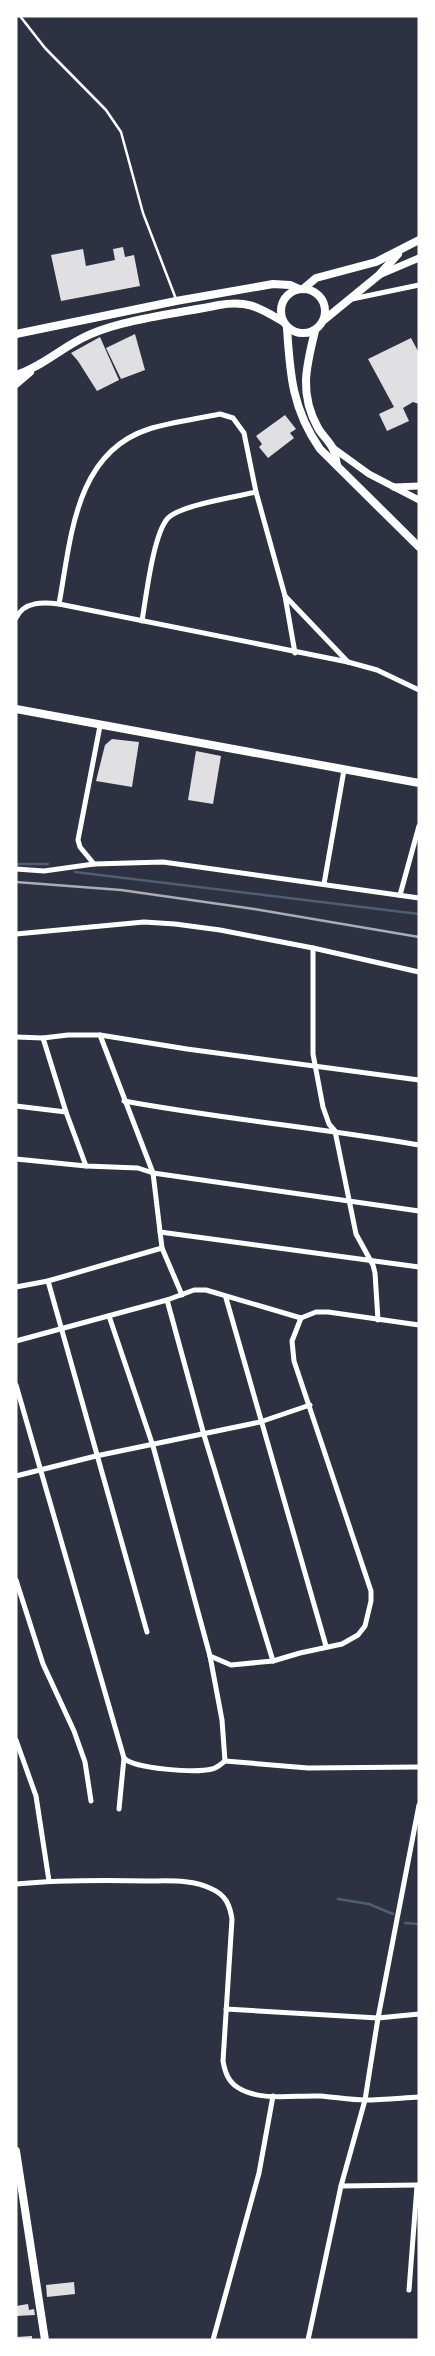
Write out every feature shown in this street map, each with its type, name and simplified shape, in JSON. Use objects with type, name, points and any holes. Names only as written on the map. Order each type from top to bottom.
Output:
[{"type":"main road","points":[[419,240],[400,251],[361,267],[316,278],[301,289],[285,297],[280,313],[285,324],[290,375],[300,417],[320,449],[419,547]]},
{"type":"main road","points":[[337,466],[333,448],[319,431],[307,400],[304,381],[314,331],[324,320],[379,275],[400,251]]},
{"type":"main road","points":[[16,334],[176,301],[273,284],[290,285],[310,290],[322,299],[326,312],[324,320]]},
{"type":"main road","points":[[16,375],[32,369],[92,334],[114,326],[233,302],[254,305],[301,334],[314,331]]},
{"type":"main road","points":[[16,384],[32,369]]},
{"type":"main road","points":[[16,709],[100,726],[419,783]]},
{"type":"main road","points":[[16,2151],[45,2340]]},
{"type":"street","points":[[379,275],[419,258]]},
{"type":"street","points":[[349,300],[419,284]]},
{"type":"street","points":[[60,604],[81,497],[99,465],[130,438],[148,430],[220,414],[226,415],[237,422],[244,433],[256,492],[284,596],[295,652]]},
{"type":"street","points":[[333,448],[369,474],[419,500]]},
{"type":"street","points":[[392,487],[419,486]]},
{"type":"street","points":[[142,621],[159,535],[169,518],[187,508],[256,492]]},
{"type":"street","points":[[284,596],[348,662]]},
{"type":"street","points":[[16,618],[25,608],[34,604],[44,602],[60,604],[348,662],[377,670],[419,690]]},
{"type":"street","points":[[94,864],[80,847],[78,840],[100,726]]},
{"type":"street","points":[[324,884],[344,770]]},
{"type":"street","points":[[400,894],[419,826]]},
{"type":"street","points":[[16,869],[44,871],[94,864],[163,862],[419,898]]},
{"type":"street","points":[[16,934],[118,924],[168,923],[220,930],[313,948],[419,972]]},
{"type":"street","points":[[313,948],[311,1035],[315,1066],[325,1113],[335,1131],[356,1234],[371,1260],[375,1273],[378,1320]]},
{"type":"street","points":[[16,1037],[43,1038],[68,1034],[100,1034],[187,1050],[419,1080]]},
{"type":"street","points":[[100,1034],[153,1173],[162,1248],[182,1295]]},
{"type":"street","points":[[43,1038],[66,1112],[86,1166]]},
{"type":"street","points":[[124,1101],[419,1145]]},
{"type":"street","points":[[16,1106],[66,1112]]},
{"type":"street","points":[[16,1159],[86,1166],[138,1168],[153,1173],[419,1211]]},
{"type":"street","points":[[160,1232],[419,1267]]},
{"type":"street","points":[[16,1287],[48,1281],[162,1248]]},
{"type":"street","points":[[48,1281],[147,1632]]},
{"type":"street","points":[[16,1341],[167,1300],[194,1290],[206,1290],[226,1298],[259,1305],[301,1318],[316,1312],[328,1312],[419,1325]]},
{"type":"street","points":[[226,1298],[260,1422],[326,1646]]},
{"type":"street","points":[[167,1300],[204,1435],[273,1661]]},
{"type":"street","points":[[109,1316],[153,1446],[210,1656],[222,1720],[225,1761]]},
{"type":"street","points":[[210,1656],[231,1665],[273,1661],[326,1646],[342,1644],[358,1636],[365,1626],[371,1600],[371,1591],[292,1349],[294,1331],[301,1318]]},
{"type":"street","points":[[16,1384],[124,1758],[119,1809]]},
{"type":"street","points":[[16,1476],[96,1456],[153,1446],[260,1422],[310,1405]]},
{"type":"street","points":[[16,1580],[43,1664],[74,1731],[85,1762],[91,1801]]},
{"type":"street","points":[[16,1740],[36,1796],[49,1881]]},
{"type":"street","points":[[124,1758],[133,1763],[187,1770],[211,1769],[225,1761],[308,1768],[419,1767]]},
{"type":"street","points":[[308,2340],[341,2186],[365,2100],[378,2018],[419,1805]]},
{"type":"street","points":[[412,1841],[419,1841]]},
{"type":"street","points":[[16,1884],[49,1881],[186,1882],[213,1889],[224,1896],[228,1902],[232,1920],[223,2061],[226,2073],[237,2088],[249,2093],[273,2096],[320,2096],[365,2100],[419,2097]]},
{"type":"street","points":[[226,2009],[378,2018],[419,2014]]},
{"type":"street","points":[[213,2340],[259,2173],[273,2096]]},
{"type":"street","points":[[341,2186],[418,2185],[409,2290]]},
{"type":"lane","points":[[20,16],[45,48],[106,110],[117,126],[126,146],[143,213],[176,301]]},
{"type":"building","points":[[123,247],[125,257],[134,255],[140,286],[61,301],[51,255],[83,249],[86,266],[115,260],[113,249]]},
{"type":"building","points":[[135,334],[145,370],[121,379],[106,348]]},
{"type":"building","points":[[100,337],[119,380],[97,391],[71,353]]},
{"type":"building","points":[[411,338],[419,353],[419,404],[413,402],[403,408],[409,421],[387,431],[379,414],[394,407],[368,359]]},
{"type":"building","points":[[285,415],[296,429],[290,433],[294,438],[268,458],[259,447],[262,444],[256,436]]},
{"type":"building","points":[[112,739],[139,742],[132,787],[96,781],[105,745]]},
{"type":"building","points":[[196,751],[221,756],[213,804],[188,800]]},
{"type":"building","points":[[74,2282],[75,2294],[47,2297],[46,2285]]},
{"type":"building","points":[[28,2304],[29,2310],[34,2309],[35,2315],[16,2316],[16,2306]]},
{"type":"building","points":[[32,2336],[32,2340],[16,2340],[16,2337]]},
{"type":"waterway","points":[[16,864],[48,864]]},
{"type":"waterway","points":[[75,872],[419,914]]},
{"type":"waterway","points":[[338,1899],[369,1904],[393,1914]]},
{"type":"waterway","points":[[405,1923],[419,1924]]},
{"type":"railway","points":[[16,882],[121,890],[254,909],[419,937]]}]
